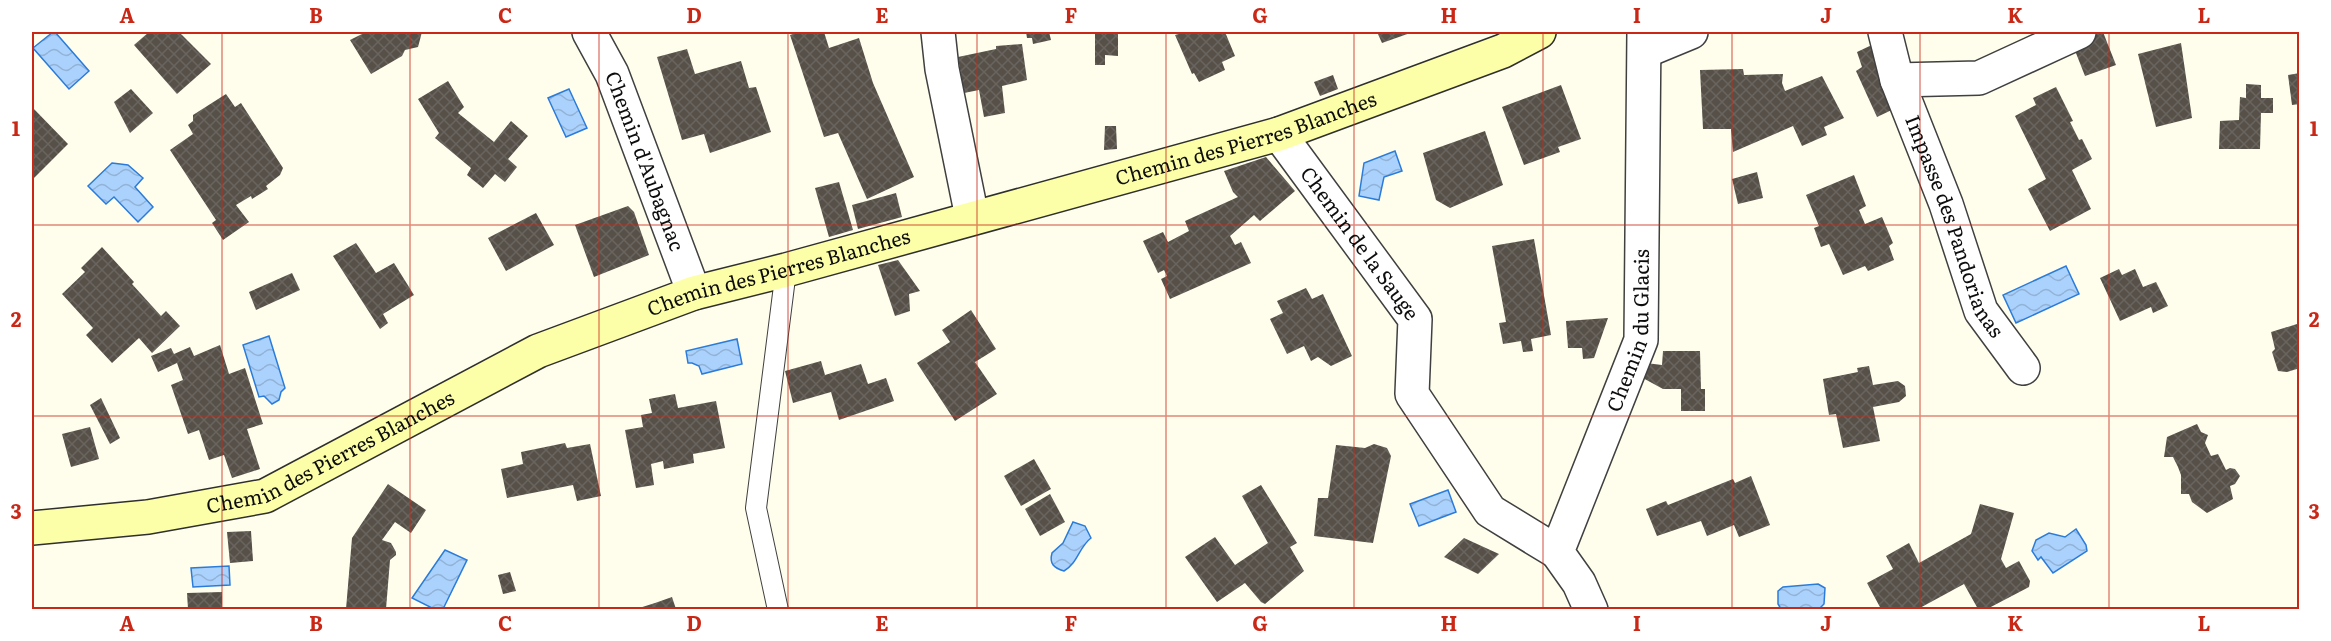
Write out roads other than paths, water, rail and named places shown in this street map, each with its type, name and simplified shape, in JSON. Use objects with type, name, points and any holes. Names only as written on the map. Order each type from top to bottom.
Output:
[{"type":"street","name":"Chemin d'Aubagnac","points":[[589,32],[612,74],[694,293]]},
{"type":"street","points":[[938,32],[942,69],[972,217]]},
{"type":"street","name":"Chemin des Pierres Blanches","points":[[32,528],[148,517],[265,495],[538,351],[694,293],[786,270],[1279,134],[1503,51],[1539,32]]},
{"type":"street","points":[[1644,41],[1691,32]]},
{"type":"street","name":"Impasse des Pandorianas","points":[[1885,32],[1897,80],[1946,204],[1981,311],[2023,368]]},
{"type":"street","points":[[1897,80],[1979,78],[2079,32]]},
{"type":"street","name":"Chemin du Glacis","points":[[1557,552],[1641,340],[1644,41]]},
{"type":"street","name":"Chemin de la Sauge","points":[[1279,134],[1415,319],[1412,394],[1490,510],[1557,552]]},
{"type":"street","points":[[1557,552],[1579,583],[1591,609]]},
{"type":"lane","points":[[778,609],[756,508],[786,270]]},
{"type":"water","points":[[53,32],[89,71],[69,89],[33,48]]},
{"type":"water","points":[[569,89],[587,128],[566,137],[548,98]]},
{"type":"water","points":[[1395,151],[1402,171],[1384,177],[1379,200],[1359,196],[1364,163]]},
{"type":"water","points":[[112,163],[128,165],[143,178],[135,187],[153,207],[138,222],[114,197],[106,204],[88,186]]},
{"type":"water","points":[[2066,266],[2079,294],[2016,323],[2003,295]]},
{"type":"water","points":[[269,336],[285,388],[279,400],[272,404],[264,396],[259,397],[243,345]]},
{"type":"water","points":[[737,339],[742,364],[702,374],[699,366],[688,363],[686,351]]},
{"type":"water","points":[[1448,490],[1456,512],[1419,526],[1410,504]]},
{"type":"water","points":[[1073,522],[1085,526],[1091,538],[1069,568],[1064,571],[1053,565],[1051,557],[1052,553],[1063,543]]},
{"type":"water","points":[[2076,529],[2087,551],[2053,573],[2041,557],[2038,560],[2032,551],[2036,540],[2049,533],[2065,537]]},
{"type":"water","points":[[445,550],[467,560],[443,609],[434,609],[412,598]]},
{"type":"water","points":[[229,566],[230,585],[193,587],[191,568]]},
{"type":"water","points":[[1818,584],[1825,588],[1824,604],[1819,609],[1781,609],[1778,604],[1778,591],[1783,587]]}]
